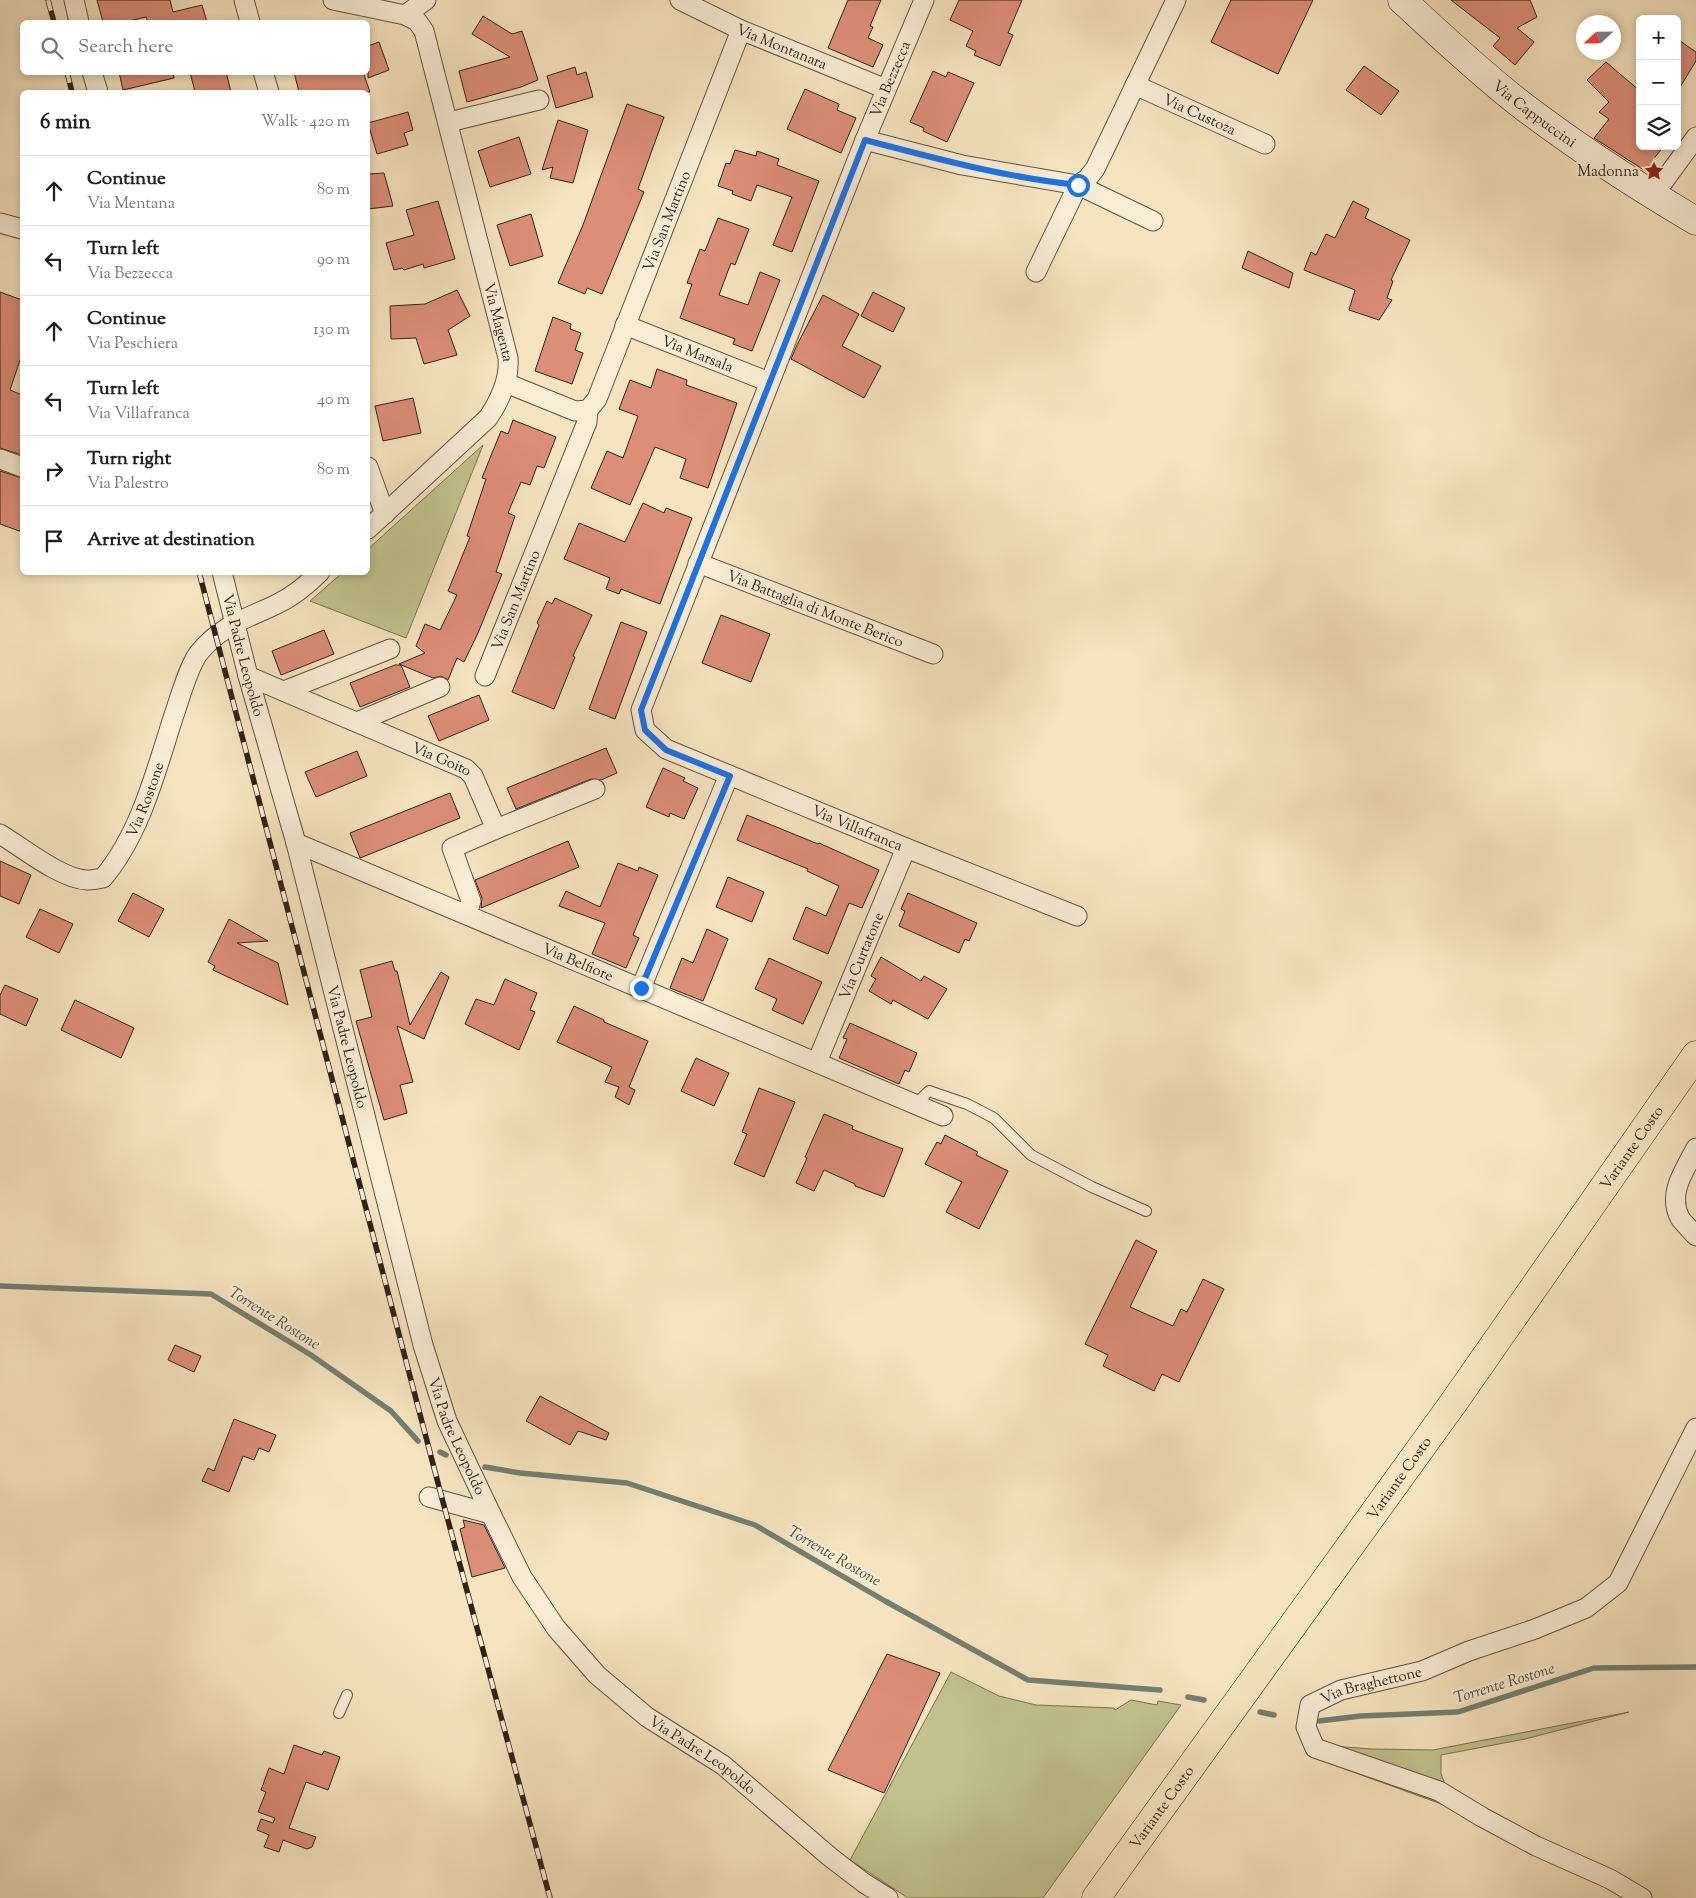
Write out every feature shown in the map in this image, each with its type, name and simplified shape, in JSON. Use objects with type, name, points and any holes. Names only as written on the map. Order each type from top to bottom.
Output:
[{"type":"highway","name":"Variante Costo","points":[[1096,1898],[1454,1402],[1696,1055]]},
{"type":"main road","name":"Via Cappuccini","points":[[1410,3],[1444,40],[1518,103],[1653,196],[1696,221]]},
{"type":"street","points":[[74,0],[79,20]]},
{"type":"street","points":[[244,0],[249,20]]},
{"type":"street","points":[[333,0],[405,15],[426,0]]},
{"type":"street","name":"Via Montanara","points":[[680,0],[741,30],[886,89]]},
{"type":"street","name":"Via Bezzecca","points":[[645,730],[641,710],[865,140],[924,0]]},
{"type":"street","points":[[1036,272],[1078,185],[1087,179],[1095,169],[1176,0]]},
{"type":"street","name":"Via Magenta","points":[[370,527],[488,418],[497,405],[506,383],[509,368],[424,31],[417,22],[405,15]]},
{"type":"street","name":"Via San Martino","points":[[485,676],[587,422],[588,410],[597,399],[741,30]]},
{"type":"street","points":[[93,75],[97,90]]},
{"type":"street","points":[[264,75],[268,90]]},
{"type":"street","name":"Via Custoza","points":[[1135,84],[1265,144]]},
{"type":"street","points":[[448,122],[539,100]]},
{"type":"street","points":[[1653,196],[1696,137]]},
{"type":"street","points":[[865,140],[962,165],[1078,185],[1153,221]]},
{"type":"street","points":[[0,223],[20,228]]},
{"type":"street","name":"Via Marsala","points":[[626,324],[770,382]]},
{"type":"street","points":[[506,383],[576,411],[588,410]]},
{"type":"street","points":[[0,459],[20,466]]},
{"type":"street","points":[[370,473],[385,514]]},
{"type":"street","name":"Via Battaglia di Monte Berico","points":[[698,562],[933,654]]},
{"type":"street","name":"Via Padre Leopoldo","points":[[223,575],[248,676],[296,843],[423,1346],[448,1421],[522,1577],[556,1628],[597,1675],[647,1717],[723,1764],[830,1857],[864,1883],[888,1898]]},
{"type":"street","points":[[235,623],[278,604],[301,590],[317,575]]},
{"type":"street","name":"Via Rostone","points":[[0,834],[58,871],[88,880],[103,878],[123,850],[146,800],[182,692],[196,657],[215,635],[235,623]]},
{"type":"street","points":[[284,691],[390,649]]},
{"type":"street","name":"Via Goito","points":[[248,676],[466,769],[473,776],[496,829]]},
{"type":"street","points":[[358,722],[440,687]]},
{"type":"street","name":"Via Villafranca","points":[[645,730],[666,750],[1076,916]]},
{"type":"street","points":[[641,988],[730,776]]},
{"type":"street","points":[[467,914],[471,901],[452,848],[595,788]]},
{"type":"street","name":"Via Belfiore","points":[[296,843],[943,1116]]},
{"type":"street","name":"Via Curtatone","points":[[817,1062],[906,848]]},
{"type":"street","points":[[1696,1148],[1679,1181],[1674,1200],[1681,1219],[1696,1236]]},
{"type":"street","name":"Via Braghettone","points":[[1642,1898],[1610,1879],[1536,1846],[1439,1791],[1315,1748],[1306,1727],[1310,1705],[1342,1690],[1422,1671],[1586,1608],[1618,1583],[1696,1428]]},
{"type":"street","name":"Via Padre Leopoldo","points":[[429,1497],[491,1514]]},
{"type":"lane","points":[[916,1104],[929,1091],[968,1104],[994,1118],[1031,1155],[1092,1188],[1146,1211]]},
{"type":"lane","points":[[339,1713],[346,1695]]},
{"type":"green space","points":[[483,445],[406,638],[310,601],[340,575],[370,575],[370,547]]},
{"type":"green space","points":[[951,1672],[999,1696],[1036,1705],[1114,1708],[1115,1710],[1131,1700],[1157,1705],[1158,1701],[1181,1705],[1043,1898],[908,1898],[850,1860]]},
{"type":"green space","points":[[1629,1712],[1525,1739],[1441,1755],[1441,1774],[1455,1809],[1312,1757],[1306,1744],[1371,1749],[1433,1750]]},
{"type":"building","points":[[97,0],[170,0],[173,12],[202,5],[206,20],[147,20],[146,17],[133,20],[102,20]]},
{"type":"building","points":[[848,0],[881,0],[870,26],[873,27],[868,38],[883,45],[873,67],[828,48]]},
{"type":"building","points":[[959,0],[1022,0],[1008,33],[1013,35],[1000,66],[974,55],[976,51],[966,46],[973,31],[950,20]]},
{"type":"building","points":[[1231,0],[1313,0],[1278,74],[1211,42]]},
{"type":"building","points":[[1451,0],[1530,0],[1537,17],[1517,28],[1534,42],[1515,65],[1493,46],[1500,38]]},
{"type":"building","points":[[483,16],[512,34],[522,31],[538,80],[521,87],[467,102],[459,71],[510,57],[472,34]]},
{"type":"building","points":[[379,42],[389,70],[368,78],[368,75],[370,75],[370,45]]},
{"type":"building","points":[[1681,42],[1696,52],[1696,61],[1681,85]]},
{"type":"building","points":[[1606,62],[1636,88],[1636,150],[1661,150],[1652,161],[1654,162],[1647,172],[1594,138],[1609,119],[1599,112],[1609,102],[1587,80]]},
{"type":"building","points":[[1364,66],[1399,91],[1381,115],[1346,90]]},
{"type":"building","points":[[575,67],[577,75],[586,72],[593,97],[556,108],[547,76]]},
{"type":"building","points":[[933,71],[946,77],[948,72],[974,83],[947,142],[923,131],[924,128],[910,122]]},
{"type":"building","points":[[120,75],[174,75],[174,78],[123,90]]},
{"type":"building","points":[[191,75],[227,75],[230,90],[194,90]]},
{"type":"building","points":[[295,75],[364,75],[369,90],[298,90]]},
{"type":"building","points":[[805,89],[839,104],[837,110],[856,118],[841,153],[787,129]]},
{"type":"building","points":[[627,104],[664,117],[638,189],[644,192],[602,294],[587,288],[585,294],[558,283],[583,225]]},
{"type":"building","points":[[408,112],[413,130],[404,133],[408,145],[377,154],[370,130],[370,122]]},
{"type":"building","points":[[558,120],[588,130],[573,183],[550,178],[553,167],[542,170]]},
{"type":"building","points":[[519,137],[531,174],[490,187],[478,151]]},
{"type":"building","points":[[735,150],[756,156],[757,151],[779,159],[777,165],[819,181],[792,252],[773,245],[792,197],[757,185],[751,201],[732,194],[733,191],[718,186],[726,163],[730,164]]},
{"type":"building","points":[[384,173],[393,206],[370,209],[370,174]]},
{"type":"building","points":[[438,201],[455,259],[424,268],[423,264],[404,270],[402,268],[394,270],[386,243],[414,235],[406,210]]},
{"type":"building","points":[[1353,201],[1369,209],[1365,218],[1410,240],[1391,280],[1393,281],[1387,298],[1392,300],[1379,320],[1349,310],[1355,290],[1304,270],[1311,252],[1316,255],[1326,234],[1335,238]]},
{"type":"building","points":[[531,214],[543,256],[510,266],[497,225]]},
{"type":"building","points":[[718,218],[749,229],[735,265],[731,263],[719,295],[748,305],[760,272],[780,280],[752,351],[733,344],[735,339],[680,318],[692,284],[687,283],[700,249],[705,251]]},
{"type":"building","points":[[1248,251],[1293,273],[1289,288],[1242,268]]},
{"type":"building","points":[[457,290],[470,316],[448,330],[457,355],[424,364],[416,338],[391,339],[390,306],[425,304]]},
{"type":"building","points":[[0,292],[20,299],[20,360],[10,390],[20,394],[20,454],[0,448]]},
{"type":"building","points":[[873,292],[905,308],[893,332],[861,316]]},
{"type":"building","points":[[823,295],[859,314],[842,346],[881,366],[864,398],[791,359]]},
{"type":"building","points":[[553,317],[571,324],[570,329],[581,333],[575,350],[583,353],[572,384],[535,371]]},
{"type":"building","points":[[657,369],[687,380],[686,385],[737,403],[708,488],[680,478],[686,459],[655,447],[630,505],[591,488],[607,451],[623,458],[638,416],[619,409],[630,380],[651,388]]},
{"type":"building","points":[[413,398],[421,433],[383,441],[375,406]]},
{"type":"building","points":[[513,420],[556,437],[544,468],[537,466],[530,485],[521,482],[508,513],[515,516],[496,572],[502,574],[464,662],[457,658],[448,680],[441,676],[433,678],[399,664],[425,653],[416,646],[425,624],[440,630],[457,595],[448,591],[470,537],[467,536],[486,479],[482,478],[501,431],[508,434]]},
{"type":"building","points":[[0,471],[20,477],[20,531],[0,524]]},
{"type":"building","points":[[643,503],[664,513],[666,508],[692,518],[660,604],[621,589],[619,594],[606,589],[610,578],[564,559],[579,523],[625,542]]},
{"type":"building","points":[[555,598],[592,615],[573,656],[575,657],[554,709],[512,692],[547,601],[552,604]]},
{"type":"building","points":[[721,615],[770,634],[751,682],[702,663]]},
{"type":"building","points":[[621,622],[647,632],[615,719],[589,709]]},
{"type":"building","points":[[324,630],[334,654],[281,675],[272,651]]},
{"type":"building","points":[[395,665],[401,665],[410,687],[360,707],[350,683]]},
{"type":"building","points":[[479,695],[489,720],[439,741],[428,716]]},
{"type":"building","points":[[606,748],[617,773],[601,780],[591,779],[516,809],[507,788]]},
{"type":"building","points":[[357,751],[367,776],[316,797],[305,772]]},
{"type":"building","points":[[663,768],[685,778],[683,781],[698,788],[684,819],[670,813],[669,817],[646,807]]},
{"type":"building","points":[[450,793],[460,818],[360,858],[350,833]]},
{"type":"building","points":[[747,815],[819,843],[879,870],[862,908],[849,903],[828,954],[793,939],[806,907],[826,916],[839,886],[807,871],[808,869],[737,840]]},
{"type":"building","points":[[568,841],[579,867],[481,908],[482,898],[475,880]]},
{"type":"building","points":[[0,861],[31,875],[19,904],[0,896]]},
{"type":"building","points":[[618,863],[638,871],[639,867],[658,875],[633,935],[639,938],[626,968],[592,954],[605,923],[559,906],[566,891],[600,907]]},
{"type":"building","points":[[728,877],[764,892],[752,922],[716,907]]},
{"type":"building","points":[[133,893],[164,909],[149,937],[118,921]]},
{"type":"building","points":[[908,893],[977,923],[969,941],[965,939],[959,953],[899,926],[905,911],[901,909]]},
{"type":"building","points":[[40,909],[73,924],[59,953],[26,937]]},
{"type":"building","points":[[229,919],[268,941],[237,943],[278,963],[288,1005],[213,970],[215,966],[208,962]]},
{"type":"building","points":[[707,929],[728,939],[703,1001],[670,988],[682,958],[693,963]]},
{"type":"building","points":[[881,957],[921,981],[924,976],[947,989],[928,1019],[893,1000],[891,1004],[869,991],[876,979],[871,976]]},
{"type":"building","points":[[769,958],[822,982],[803,1024],[772,1010],[777,999],[755,989]]},
{"type":"building","points":[[392,961],[395,971],[397,971],[410,1025],[441,972],[449,977],[424,1039],[397,1026],[413,1082],[400,1085],[407,1113],[384,1120],[356,1021],[372,1017],[360,970]]},
{"type":"building","points":[[505,979],[537,993],[530,1010],[535,1012],[519,1050],[465,1024],[476,999],[494,1005]]},
{"type":"building","points":[[5,985],[38,999],[26,1026],[0,1014],[0,995]]},
{"type":"building","points":[[75,1000],[134,1028],[121,1058],[61,1030]]},
{"type":"building","points":[[574,1006],[604,1020],[604,1022],[648,1041],[629,1087],[635,1090],[629,1105],[615,1097],[619,1087],[605,1082],[612,1067],[557,1042]]},
{"type":"building","points":[[850,1023],[917,1053],[909,1072],[905,1070],[899,1084],[839,1058],[847,1039],[843,1038]]},
{"type":"building","points":[[696,1058],[729,1073],[714,1106],[681,1091]]},
{"type":"building","points":[[759,1088],[795,1102],[764,1177],[734,1164],[747,1134],[742,1132]]},
{"type":"building","points":[[824,1114],[853,1126],[852,1129],[903,1149],[884,1197],[855,1186],[855,1184],[824,1170],[814,1191],[796,1183]]},
{"type":"building","points":[[945,1135],[978,1152],[976,1155],[1008,1171],[979,1229],[946,1212],[962,1182],[925,1164],[937,1142],[941,1144]]},
{"type":"building","points":[[1136,1240],[1157,1251],[1130,1307],[1173,1326],[1181,1309],[1187,1312],[1203,1279],[1224,1289],[1179,1382],[1162,1374],[1154,1391],[1103,1366],[1108,1355],[1085,1344]]},
{"type":"building","points":[[175,1345],[201,1356],[194,1372],[168,1360]]},
{"type":"building","points":[[540,1396],[609,1433],[606,1440],[578,1431],[570,1445],[526,1421]]},
{"type":"building","points":[[234,1419],[276,1435],[269,1452],[259,1448],[254,1460],[243,1456],[229,1492],[202,1481],[208,1468],[214,1471]]},
{"type":"building","points":[[463,1520],[484,1525],[505,1568],[472,1577],[460,1529],[465,1527]]},
{"type":"building","points":[[887,1654],[940,1673],[884,1793],[828,1770]]},
{"type":"building","points":[[294,1745],[322,1755],[324,1751],[340,1757],[328,1790],[306,1782],[289,1828],[316,1837],[312,1847],[307,1849],[283,1840],[279,1852],[264,1847],[269,1835],[257,1830],[261,1819],[273,1823],[275,1818],[258,1812],[266,1792],[261,1790],[269,1768],[284,1774]]},
{"type":"waterway","name":"Torrente Rostone","points":[[0,1286],[211,1294],[311,1355],[391,1411],[418,1441]]},
{"type":"waterway","name":"Torrente Rostone","points":[[440,1452],[446,1455]]},
{"type":"waterway","name":"Torrente Rostone","points":[[485,1467],[520,1473],[627,1483],[755,1525],[885,1601],[1028,1680],[1160,1690]]},
{"type":"waterway","name":"Torrente Rostone","points":[[1319,1721],[1361,1716],[1458,1712],[1594,1668],[1696,1667]]},
{"type":"waterway","name":"Torrente Rostone","points":[[1188,1697],[1204,1700]]},
{"type":"waterway","name":"Torrente Rostone","points":[[1260,1712],[1274,1715]]},
{"type":"railway","points":[[48,0],[53,20]]},
{"type":"railway","points":[[68,75],[72,90]]},
{"type":"railway","points":[[200,575],[443,1502],[550,1898]]},
{"type":"place","name":"Madonna","points":[[1654,171]]},
{"type":"route","points":[[641,988],[730,776],[666,750],[645,730],[641,710],[865,140],[962,165],[1078,185]]}]
